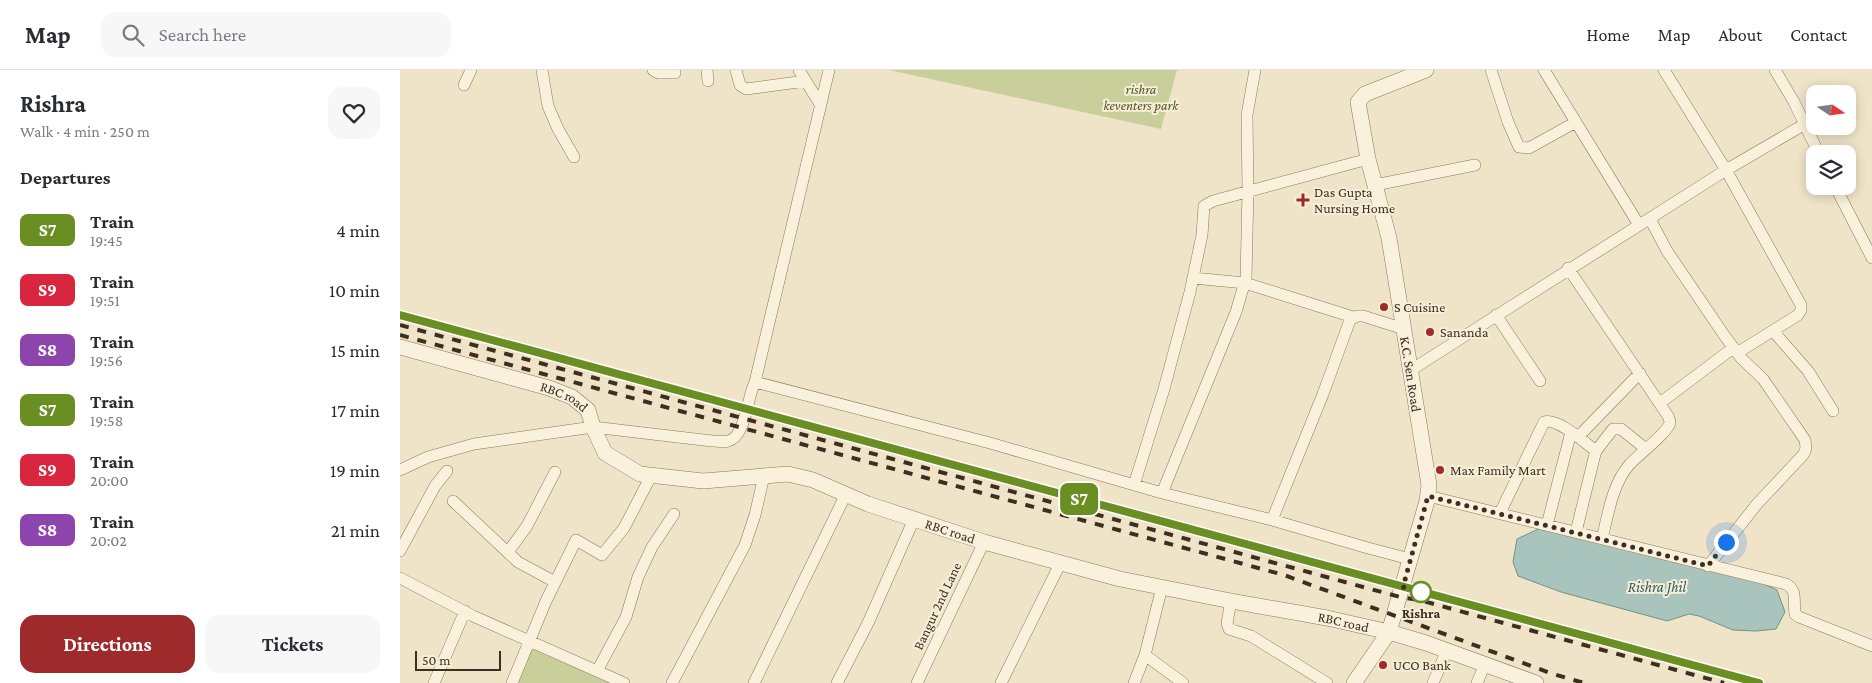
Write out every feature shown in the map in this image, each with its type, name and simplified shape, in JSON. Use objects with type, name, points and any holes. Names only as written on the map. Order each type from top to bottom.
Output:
[{"type":"street","points":[[464,85],[472,70]]},
{"type":"street","points":[[542,70],[548,106],[558,129],[574,157]]},
{"type":"street","points":[[654,70],[675,73]]},
{"type":"street","points":[[736,70],[740,85],[746,88],[806,81]]},
{"type":"street","points":[[800,70],[820,104]]},
{"type":"street","points":[[400,470],[428,457],[474,444],[593,427],[729,441],[738,436],[742,427],[750,390],[756,382],[829,70]]},
{"type":"street","points":[[1162,493],[1236,312],[1245,283],[1248,191],[1247,115],[1255,70]]},
{"type":"street","name":"K.C. Sen Road","points":[[1354,683],[1390,632],[1428,496],[1429,485],[1389,238],[1368,158],[1359,100],[1365,94],[1426,70]]},
{"type":"street","points":[[1491,70],[1508,122],[1519,147],[1529,148],[1576,122]]},
{"type":"street","points":[[1544,70],[1639,225]]},
{"type":"street","points":[[1660,403],[1735,350],[1772,331],[1798,315],[1801,310],[1801,305],[1726,170],[1664,70]]},
{"type":"street","points":[[1775,70],[1794,102],[1815,145]]},
{"type":"street","points":[[1411,370],[1568,268],[1650,219],[1726,170],[1805,124]]},
{"type":"street","points":[[1134,485],[1164,389],[1193,278],[1202,235],[1204,206],[1206,203],[1368,158]]},
{"type":"street","points":[[1375,185],[1475,165]]},
{"type":"street","points":[[1840,195],[1872,258]]},
{"type":"street","points":[[1650,219],[1667,251],[1735,350],[1763,380],[1805,440],[1806,451],[1757,504],[1708,566]]},
{"type":"street","points":[[1568,268],[1660,403],[1668,416],[1670,424],[1628,466],[1616,487],[1602,539]]},
{"type":"street","points":[[1193,278],[1245,283],[1353,317],[1363,316],[1404,329]]},
{"type":"street","points":[[1496,315],[1540,381]]},
{"type":"street","points":[[1272,520],[1323,394],[1348,325],[1353,317]]},
{"type":"street","points":[[1772,331],[1808,371],[1833,411]]},
{"type":"street","name":"RBC road","points":[[400,347],[572,396],[588,410],[593,427],[605,453],[640,474],[703,481],[788,474],[813,480],[868,504],[984,542],[1120,578],[1390,632],[1447,650],[1526,681]]},
{"type":"street","points":[[1547,525],[1574,435],[1640,374]]},
{"type":"street","points":[[756,382],[990,443],[1162,493],[1272,520],[1410,559]]},
{"type":"street","points":[[1500,514],[1544,422],[1553,422],[1596,452]]},
{"type":"street","points":[[1576,532],[1596,452],[1616,428],[1621,429],[1646,449]]},
{"type":"street","points":[[400,551],[435,486],[447,471]]},
{"type":"street","points":[[508,552],[527,526],[555,472]]},
{"type":"street","points":[[512,683],[546,601],[576,540],[602,554],[624,528],[650,476]]},
{"type":"street","points":[[672,683],[745,545],[755,515],[764,476]]},
{"type":"street","points":[[754,683],[846,494]]},
{"type":"street","points":[[1428,496],[1786,584],[1792,587],[1795,593],[1795,614],[1799,617],[1872,646]]},
{"type":"street","points":[[453,501],[518,562],[555,582]]},
{"type":"street","points":[[597,672],[626,617],[638,577],[652,547],[674,514]]},
{"type":"street","points":[[837,683],[868,623],[914,519]]},
{"type":"street","name":"Bangur 2nd Lane","points":[[918,683],[984,542]]},
{"type":"street","points":[[1001,683],[1061,562]]},
{"type":"street","points":[[401,581],[530,642],[624,683]]},
{"type":"street","points":[[1134,683],[1145,655],[1162,587]]},
{"type":"street","points":[[1231,601],[1227,623],[1229,629],[1250,636],[1327,683]]},
{"type":"street","points":[[434,683],[465,612]]},
{"type":"street","points":[[1432,683],[1447,650]]},
{"type":"street","points":[[1145,655],[1183,683]]},
{"type":"street","points":[[1477,683],[1485,664]]},
{"type":"green space","name":"rishra keventers park","points":[[889,70],[1177,70],[1161,129]]},
{"type":"green space","points":[[530,642],[624,683],[512,683]]},
{"type":"water","name":"Rishra Jhil","points":[[1547,525],[1762,583],[1777,590],[1785,612],[1776,629],[1756,631],[1733,630],[1699,616],[1689,614],[1667,621],[1561,592],[1518,576],[1513,562],[1517,539]]},
{"type":"railway","points":[[400,315],[1759,683]]},
{"type":"railway","points":[[400,325],[1400,597],[1419,600],[1724,683]]},
{"type":"railway","points":[[400,335],[1284,575],[1553,674],[1584,683]]},
{"type":"train","name":"S7","points":[[400,315],[1759,683]]},
{"type":"place","name":"Das Gupta Nursing Home","points":[[1303,200]]},
{"type":"place","name":"S Cuisine","points":[[1384,307]]},
{"type":"place","name":"Sananda","points":[[1430,332]]},
{"type":"place","name":"Max Family Mart","points":[[1440,470]]},
{"type":"place","name":"Rishra","points":[[1421,592]]},
{"type":"place","name":"UCO Bank","points":[[1383,665]]},
{"type":"route","points":[[1421,592],[1403,587],[1428,496],[1708,566],[1726,542]]}]
